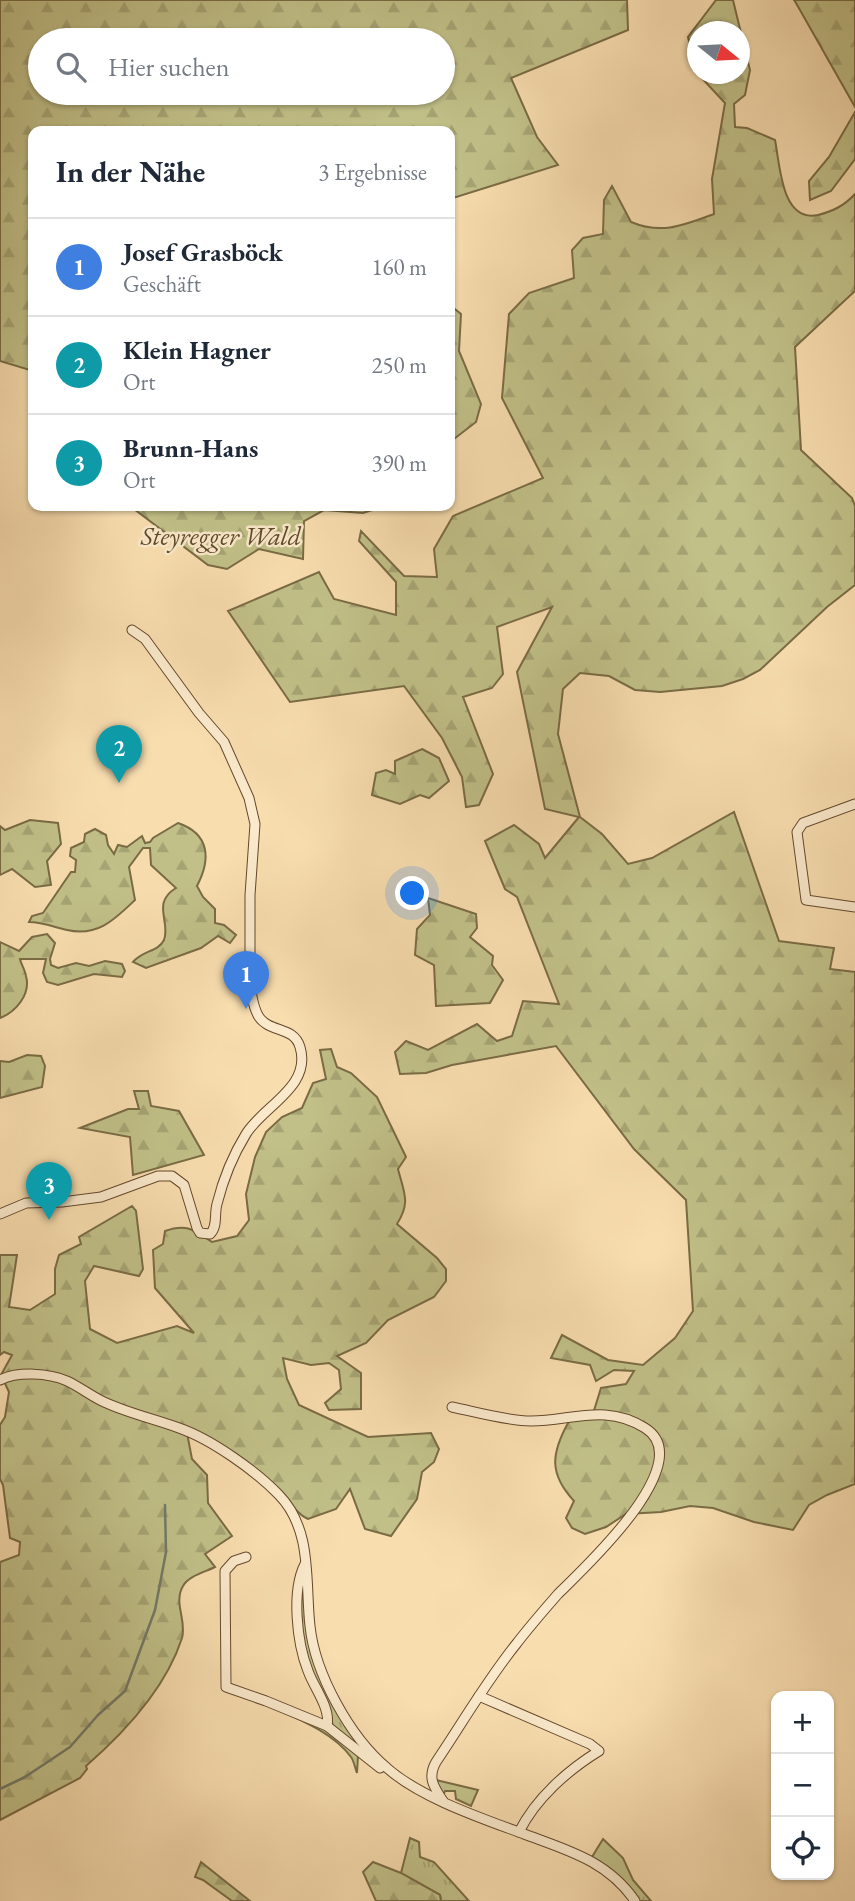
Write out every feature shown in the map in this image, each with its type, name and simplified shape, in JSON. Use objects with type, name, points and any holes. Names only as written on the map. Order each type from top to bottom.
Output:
[{"type":"street","points":[[0,1214],[26,1203],[101,1197],[141,1181],[166,1175],[179,1179],[184,1185],[197,1228],[205,1235],[210,1234],[215,1226],[215,1213],[223,1185],[243,1139],[260,1117],[287,1093],[300,1072],[302,1059],[297,1040],[291,1033],[265,1023],[255,1010],[252,999],[250,895],[255,824],[249,798],[232,757],[219,736],[145,639],[132,630]]},
{"type":"street","points":[[855,804],[803,823],[797,832],[806,900],[855,907]]},
{"type":"street","points":[[0,1380],[29,1375],[64,1380],[104,1402],[199,1436],[259,1478],[282,1498],[298,1525],[306,1563],[310,1628],[320,1667],[353,1728],[388,1770]]},
{"type":"street","points":[[443,1801],[433,1784],[431,1772],[479,1696],[534,1621],[596,1558],[632,1514],[656,1471],[660,1458],[659,1448],[649,1430],[622,1418],[594,1415],[529,1421],[452,1407]]},
{"type":"street","points":[[246,1557],[228,1566],[224,1580],[226,1687],[327,1726],[379,1768],[388,1770],[443,1801],[593,1860],[610,1872],[635,1901]]},
{"type":"street","points":[[306,1563],[299,1581],[299,1628],[308,1670],[327,1714],[327,1726]]},
{"type":"street","points":[[479,1696],[590,1744],[599,1751],[562,1777],[519,1832]]},
{"type":"green space","points":[[0,0],[627,0],[628,30],[511,78],[537,137],[558,165],[455,197],[455,126],[28,126],[28,369],[0,361]]},
{"type":"green space","points":[[716,0],[733,0],[738,21],[700,21]]},
{"type":"green space","points":[[794,0],[855,0],[855,107],[796,3]]},
{"type":"green space","points":[[707,84],[747,84],[745,95],[734,104],[735,127],[747,128],[775,140],[785,190],[796,210],[806,215],[818,215],[838,208],[855,194],[855,291],[795,347],[801,450],[852,498],[855,506],[855,585],[827,607],[760,670],[722,686],[660,692],[635,690],[609,676],[580,673],[563,689],[558,734],[580,817],[602,834],[628,864],[652,858],[734,812],[779,941],[834,948],[830,969],[855,972],[855,1484],[809,1505],[793,1530],[754,1522],[713,1508],[690,1506],[661,1512],[626,1514],[606,1527],[585,1534],[572,1528],[566,1518],[574,1501],[560,1482],[557,1473],[555,1464],[558,1444],[568,1423],[566,1419],[592,1417],[601,1388],[626,1384],[634,1371],[614,1370],[596,1381],[590,1365],[551,1358],[562,1335],[608,1360],[643,1365],[675,1338],[693,1311],[686,1200],[634,1149],[556,1046],[452,1065],[426,1073],[400,1074],[395,1052],[406,1041],[428,1050],[477,1024],[497,1041],[512,1036],[523,1001],[559,1004],[517,897],[505,889],[485,841],[514,825],[539,844],[545,858],[579,817],[545,809],[517,672],[552,607],[497,627],[503,674],[492,688],[463,697],[493,774],[479,805],[466,807],[462,777],[442,738],[404,686],[290,702],[228,611],[319,572],[334,599],[396,615],[396,582],[359,541],[361,531],[404,576],[437,577],[434,549],[453,516],[543,478],[502,398],[509,314],[529,293],[574,278],[572,250],[583,238],[603,234],[604,200],[612,186],[631,222],[642,226],[673,227],[714,214],[712,179],[725,103]]},
{"type":"green space","points":[[855,112],[855,159],[831,191],[810,200],[809,181],[829,157]]},
{"type":"green space","points":[[455,309],[461,314],[459,351],[481,404],[476,422],[455,438]]},
{"type":"green space","name":"Steyregger Wald","points":[[137,511],[322,511],[304,521],[303,559],[259,549],[227,569],[208,565]]},
{"type":"green space","name":"Steyregger Wald","points":[[337,511],[369,511],[363,513]]},
{"type":"green space","points":[[422,749],[439,758],[449,781],[429,798],[420,795],[400,804],[372,795],[376,773],[386,770],[395,774],[395,761]]},
{"type":"green space","points":[[30,820],[58,823],[61,844],[47,861],[51,885],[35,887],[12,869],[0,875],[0,826],[5,830]]},
{"type":"green space","points":[[178,823],[189,828],[202,841],[206,857],[197,886],[215,909],[215,923],[224,925],[236,935],[230,943],[218,936],[201,948],[146,968],[133,962],[158,947],[164,940],[166,933],[163,906],[169,894],[176,888],[151,865],[150,848],[143,848],[129,867],[135,900],[105,925],[88,931],[78,931],[29,922],[32,916],[43,913],[71,872],[75,872],[76,860],[70,856],[71,848],[84,842],[85,834],[95,829],[106,835],[114,854],[118,845],[127,847],[142,836],[145,843],[150,842]]},
{"type":"green space","points":[[428,898],[476,914],[477,928],[470,937],[493,956],[492,965],[503,980],[490,1003],[436,1006],[434,965],[415,955],[417,929],[430,915]]},
{"type":"green space","points":[[47,934],[55,943],[51,965],[58,968],[76,963],[89,966],[105,961],[122,964],[125,971],[122,977],[94,974],[58,985],[47,982],[43,973],[46,959],[20,959],[27,983],[24,996],[17,1007],[0,1018],[0,942],[19,951],[32,937]]},
{"type":"green space","points":[[331,1049],[337,1067],[351,1073],[377,1097],[406,1157],[398,1169],[405,1203],[397,1224],[437,1258],[446,1269],[446,1281],[434,1297],[388,1320],[366,1343],[337,1356],[361,1373],[361,1409],[329,1410],[325,1403],[341,1389],[339,1370],[329,1363],[311,1365],[283,1358],[287,1379],[299,1405],[368,1437],[431,1433],[439,1449],[434,1462],[422,1472],[417,1499],[391,1536],[365,1529],[350,1489],[336,1509],[308,1519],[257,1471],[222,1447],[186,1428],[192,1459],[207,1475],[208,1503],[232,1536],[205,1554],[215,1567],[193,1577],[183,1586],[179,1599],[182,1638],[166,1674],[143,1708],[86,1766],[87,1769],[80,1778],[0,1820],[0,1562],[19,1555],[20,1542],[10,1538],[0,1479],[0,1425],[5,1417],[9,1392],[1,1375],[12,1355],[4,1352],[0,1355],[0,1255],[17,1255],[9,1307],[30,1310],[55,1294],[55,1269],[59,1255],[81,1244],[79,1237],[132,1206],[136,1211],[143,1269],[139,1276],[94,1266],[85,1281],[90,1329],[117,1343],[177,1326],[194,1333],[155,1288],[153,1250],[163,1244],[165,1231],[179,1228],[190,1229],[212,1242],[237,1236],[249,1220],[246,1194],[255,1157],[266,1132],[282,1117],[302,1108],[313,1083],[326,1079],[320,1050]]},
{"type":"green space","points":[[27,1055],[41,1056],[45,1066],[42,1087],[0,1098],[0,1061],[9,1062]]},
{"type":"green space","points":[[134,1091],[148,1091],[151,1106],[179,1111],[204,1155],[133,1175],[130,1137],[80,1128],[128,1109],[139,1109]]},
{"type":"green space","points":[[304,1570],[306,1626],[313,1659],[378,1765],[335,1730],[308,1668],[300,1618]]},
{"type":"green space","points":[[270,1706],[323,1727],[358,1756],[357,1773],[351,1757],[334,1740]]},
{"type":"green space","points":[[436,1780],[478,1790],[471,1806],[456,1799],[455,1791],[445,1791],[443,1796]]},
{"type":"green space","points":[[410,1838],[419,1842],[420,1857],[434,1862],[469,1901],[441,1901],[440,1895],[401,1873]]},
{"type":"green space","points":[[603,1839],[623,1858],[633,1880],[651,1901],[638,1901],[618,1876],[592,1857]]},
{"type":"green space","points":[[201,1862],[250,1901],[232,1901],[195,1877]]},
{"type":"green space","points":[[373,1862],[401,1873],[440,1895],[441,1901],[376,1901],[363,1872]]},
{"type":"waterway","points":[[0,1789],[25,1777],[70,1747],[98,1715],[125,1691],[155,1610],[166,1552],[165,1505]]},
{"type":"place","name":"Klein Hagner","points":[[119,783]]},
{"type":"place","name":"Josef Grasböck","points":[[246,1009]]},
{"type":"place","name":"Brunn-Hans","points":[[49,1220]]}]
